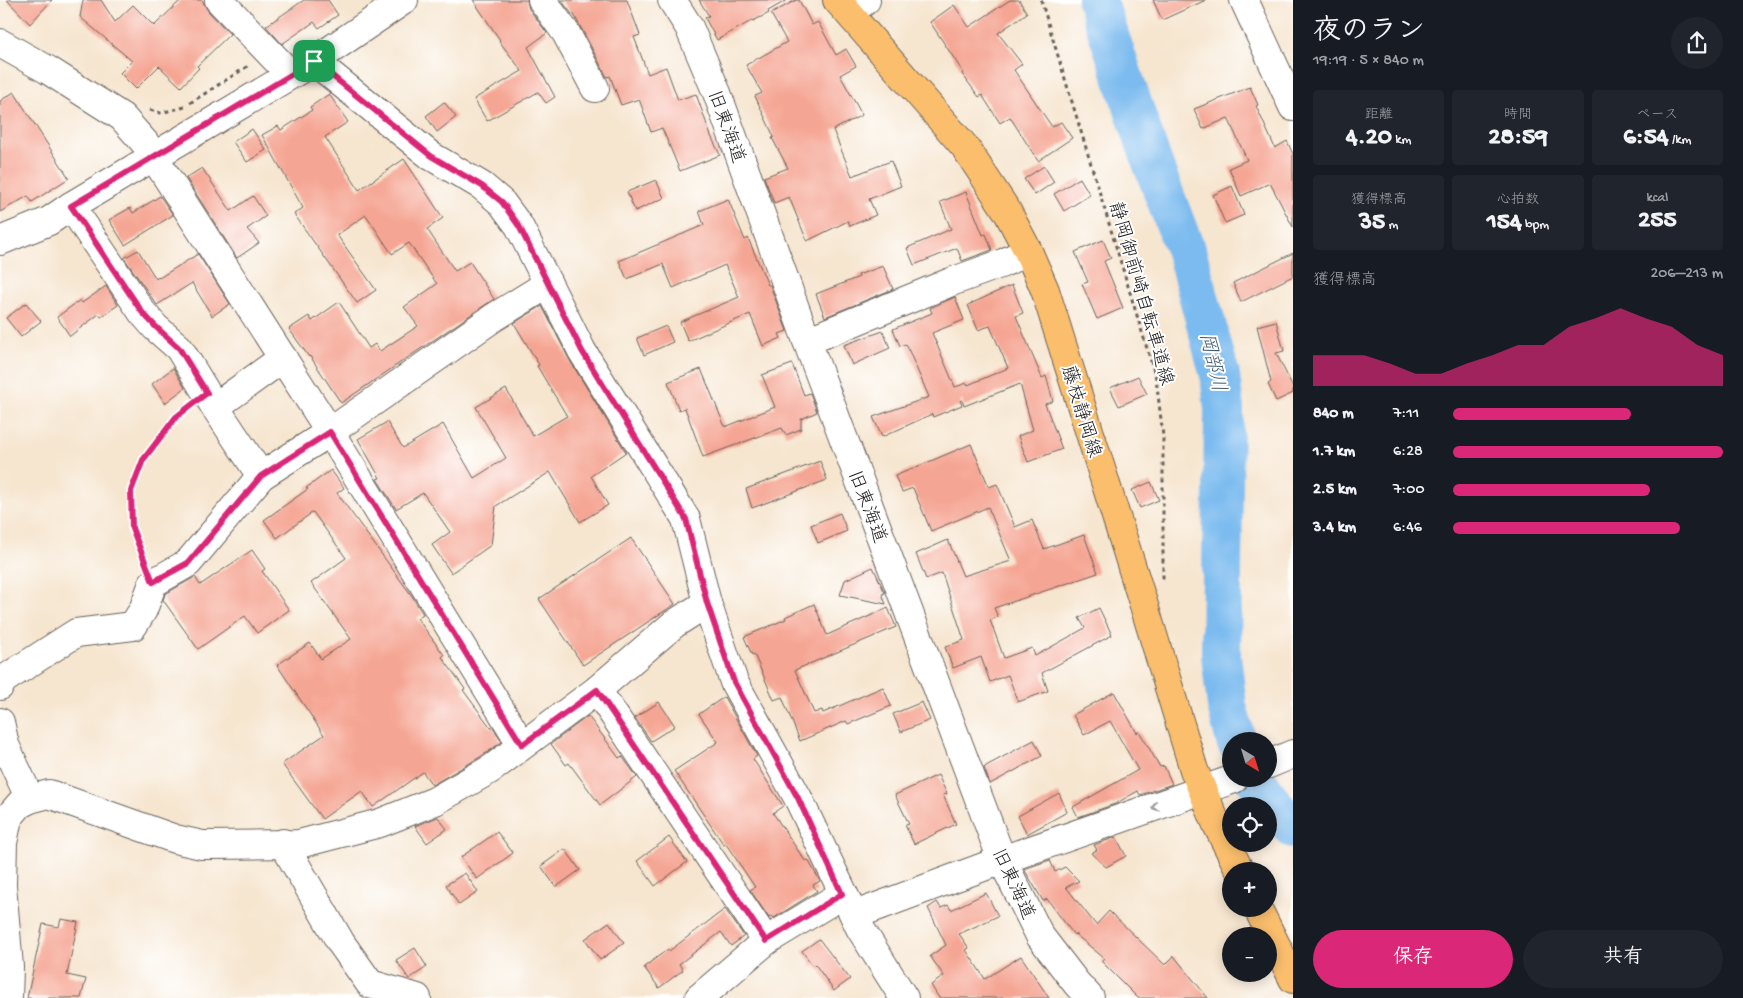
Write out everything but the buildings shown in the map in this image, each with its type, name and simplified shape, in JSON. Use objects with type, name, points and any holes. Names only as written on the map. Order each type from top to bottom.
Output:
[{"type":"main road","name":"藤枝静岡線","points":[[851,4],[965,147],[1007,210],[1028,251],[1045,290],[1220,784],[1238,862]]},
{"type":"main road","points":[[1262,917],[1293,979]]},
{"type":"street","points":[[219,0],[290,74]]},
{"type":"street","points":[[0,241],[49,220],[155,157],[314,61],[404,0]]},
{"type":"street","points":[[542,0],[566,33],[595,88]]},
{"type":"street","name":"旧東海道","points":[[672,0],[689,27],[717,93],[807,342],[1002,860],[1040,936],[1090,998]]},
{"type":"street","points":[[1244,0],[1293,107]]},
{"type":"street","points":[[0,43],[48,70],[122,117],[145,143],[330,432],[522,745]]},
{"type":"street","points":[[314,61],[431,156],[482,186],[502,202],[519,226],[582,351],[686,519],[707,603],[734,682],[798,798],[860,928],[904,998]]},
{"type":"street","points":[[71,206],[142,312],[179,348],[261,476]]},
{"type":"street","points":[[807,342],[951,282],[1003,264],[1028,251]]},
{"type":"street","points":[[0,686],[3,680],[76,633],[133,626],[143,610],[153,582],[188,563],[261,476],[330,432],[493,318],[548,284]]},
{"type":"street","points":[[211,400],[283,358]]},
{"type":"street","points":[[8,998],[9,967],[2,885],[3,843],[8,818],[20,804],[49,794],[175,839],[202,845],[299,844],[380,823],[435,801],[491,769],[597,690],[674,624],[707,603]]},
{"type":"street","points":[[597,690],[766,941]]},
{"type":"street","points":[[0,722],[5,745],[30,799]]},
{"type":"street","points":[[1278,760],[1293,754]]},
{"type":"street","points":[[699,998],[766,941],[849,905],[1002,860],[1220,784]]},
{"type":"street","points":[[283,843],[341,943],[370,984],[417,998]]},
{"type":"path","name":"静岡御前崎自転車道線","points":[[1041,0],[1156,378],[1163,436],[1163,586]]},
{"type":"path","points":[[144,109],[160,113],[184,107],[252,64]]},
{"type":"path","points":[[153,582],[132,528],[131,491],[143,460],[176,417],[211,400]]},
{"type":"waterway","name":"岡部川","points":[[1097,0],[1152,162],[1188,257],[1220,375],[1224,409],[1221,655],[1227,706],[1234,732]]},
{"type":"waterway","name":"岡部川","points":[[1262,788],[1293,828]]},
{"type":"route","points":[[314,61],[431,156],[482,186],[502,202],[519,226],[582,351],[686,519],[707,603],[734,682],[798,798],[842,894],[766,941],[597,690],[522,745],[330,432],[261,476],[188,563],[153,582],[132,528],[131,491],[143,460],[176,417],[207,393],[179,348],[142,312],[71,206],[314,61]]}]
